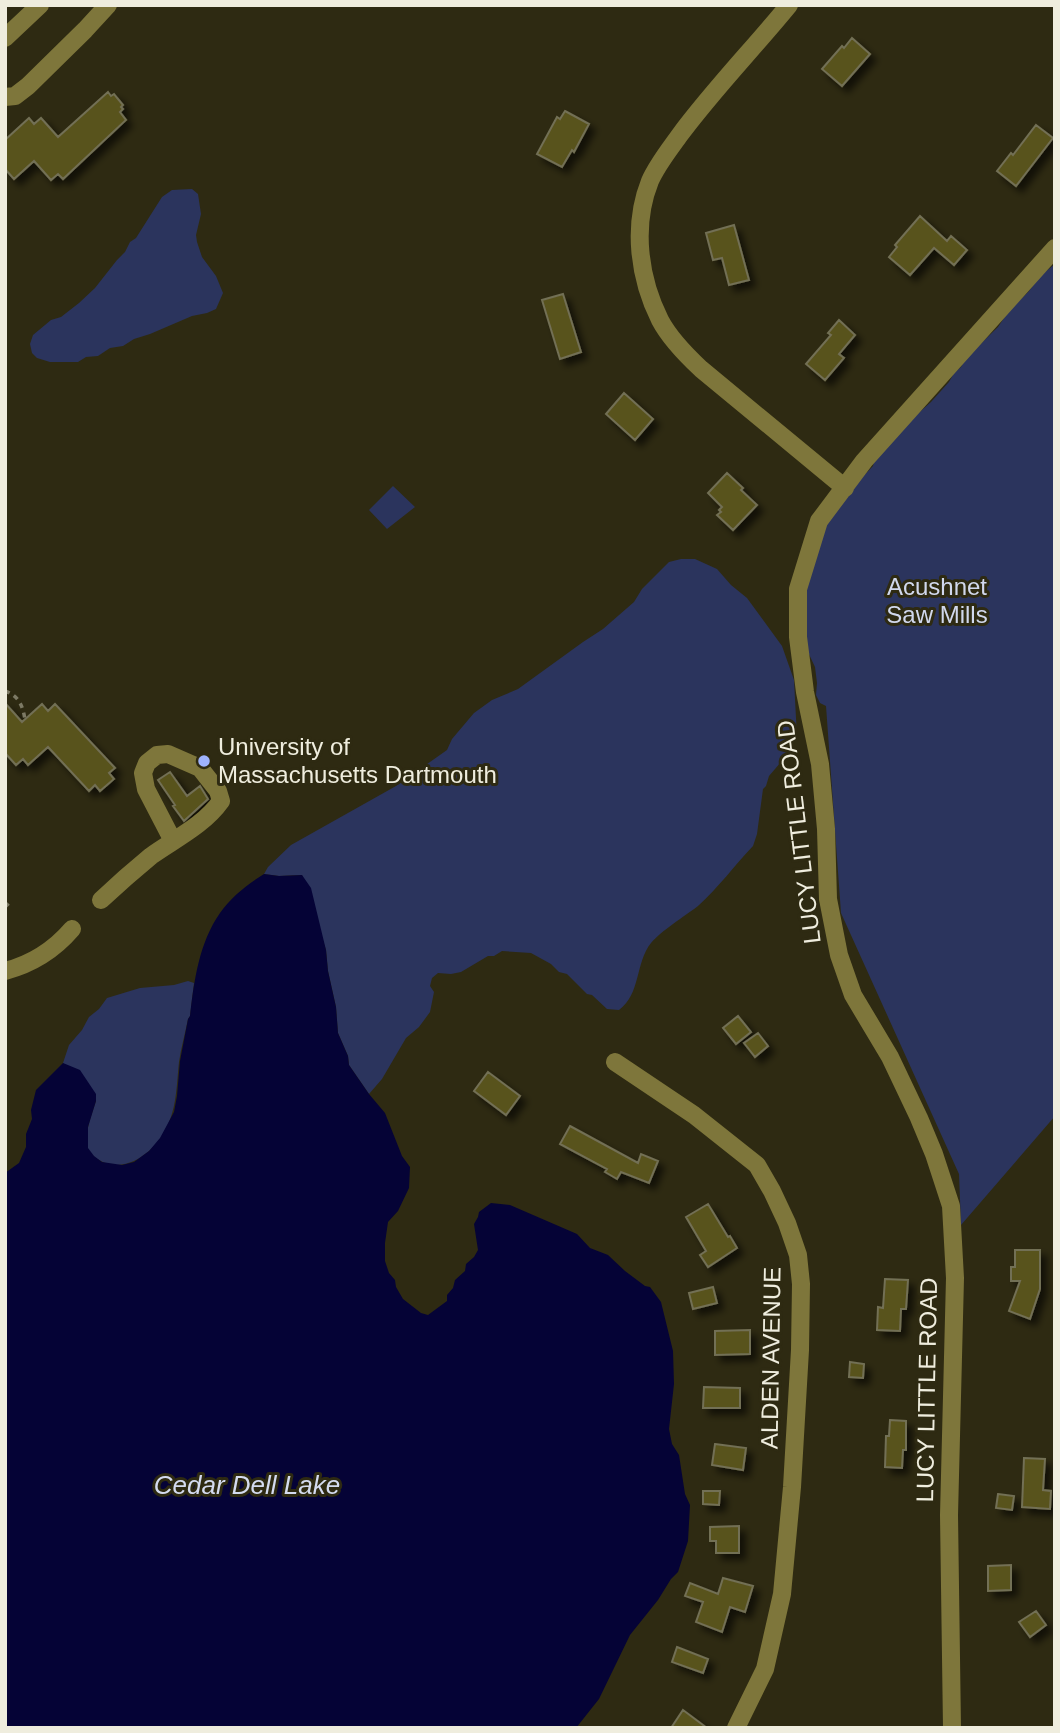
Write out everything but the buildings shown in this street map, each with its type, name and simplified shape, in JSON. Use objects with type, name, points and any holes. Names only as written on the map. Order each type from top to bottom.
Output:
[{"type":"street","points":[[5,38],[40,5]]},
{"type":"street","points":[[5,97],[15,96],[28,86],[107,5]]},
{"type":"street","points":[[789,5],[693,117],[650,181],[639,234],[641,265],[661,322],[679,348],[845,488]]},
{"type":"street","name":"LUCY LITTLE ROAD","points":[[952,1728],[949,1516],[955,1278],[951,1206],[919,1118],[890,1057],[853,995],[839,955],[828,900],[826,829],[820,764],[798,637],[798,589],[819,521],[864,461],[1055,248]]},
{"type":"street","points":[[101,900],[124,878],[212,813],[221,801],[218,792],[200,768],[168,754],[157,755],[147,763],[143,774],[145,789],[173,841]]},
{"type":"street","points":[[5,971],[24,966],[46,953],[72,929]]},
{"type":"street","name":"ALDEN AVENUE","points":[[615,1062],[694,1115],[757,1165],[787,1223],[798,1255],[801,1284],[800,1350],[792,1487],[782,1594],[765,1669],[736,1728]]},
{"type":"path","points":[[5,691],[13,694],[20,702],[25,720]]},
{"type":"green space","points":[[192,189],[198,194],[201,214],[197,242],[202,257],[216,276],[223,293],[216,309],[78,362],[50,362],[37,358],[32,353],[30,344],[33,335],[51,320],[61,317],[95,288],[130,242],[136,238],[162,197],[172,190]]},
{"type":"green space","name":"Acushnet Saw Mills","points":[[1055,264],[1055,1116],[961,1225],[959,1174],[841,913],[826,706],[820,703],[816,695],[815,667],[807,650],[798,616],[807,557],[844,496],[873,466],[897,432],[931,402],[964,360],[998,327],[1040,276]]},
{"type":"green space","points":[[393,486],[415,507],[387,529],[369,510]]},
{"type":"green space","points":[[695,559],[717,569],[747,598],[782,646],[794,680],[797,737],[763,789],[753,846],[698,906],[651,943],[642,960],[631,996],[619,1010],[607,1009],[567,974],[559,972],[551,964],[531,953],[502,951],[461,972],[438,973],[432,978],[430,986],[434,992],[430,1012],[406,1038],[382,1079],[369,1094],[349,1065],[338,1033],[326,950],[302,875],[264,874],[268,867],[291,845],[396,786],[447,750],[452,739],[474,713],[492,700],[518,689],[603,629],[634,602],[642,589],[669,562]]},
{"type":"green space","points":[[188,981],[194,983],[190,1016],[180,1057],[175,1102],[166,1130],[148,1152],[132,1162],[107,1164],[94,1157],[88,1149],[89,1125],[96,1101],[63,1063],[69,1045],[107,998],[140,988]]},
{"type":"water","name":"Cedar Dell Lake","points":[[264,874],[302,875],[311,888],[326,950],[338,1033],[349,1065],[385,1113],[402,1156],[410,1167],[409,1188],[398,1211],[388,1222],[385,1243],[385,1261],[403,1299],[428,1315],[447,1301],[447,1295],[455,1280],[465,1271],[466,1264],[478,1250],[474,1224],[479,1212],[491,1203],[510,1205],[577,1234],[590,1248],[608,1255],[625,1271],[650,1287],[661,1302],[673,1351],[674,1384],[669,1429],[672,1444],[679,1455],[685,1494],[690,1505],[688,1541],[678,1572],[630,1635],[599,1699],[576,1728],[5,1728],[5,1173],[19,1163],[26,1147],[26,1134],[32,1119],[31,1110],[36,1090],[63,1063],[80,1070],[96,1094],[88,1127],[88,1148],[94,1156],[102,1162],[122,1165],[134,1162],[149,1151],[160,1138],[174,1112],[180,1061],[196,976],[207,937],[229,902]]},
{"type":"place","name":"University of Massachusetts Dartmouth","points":[[204,761]]}]
